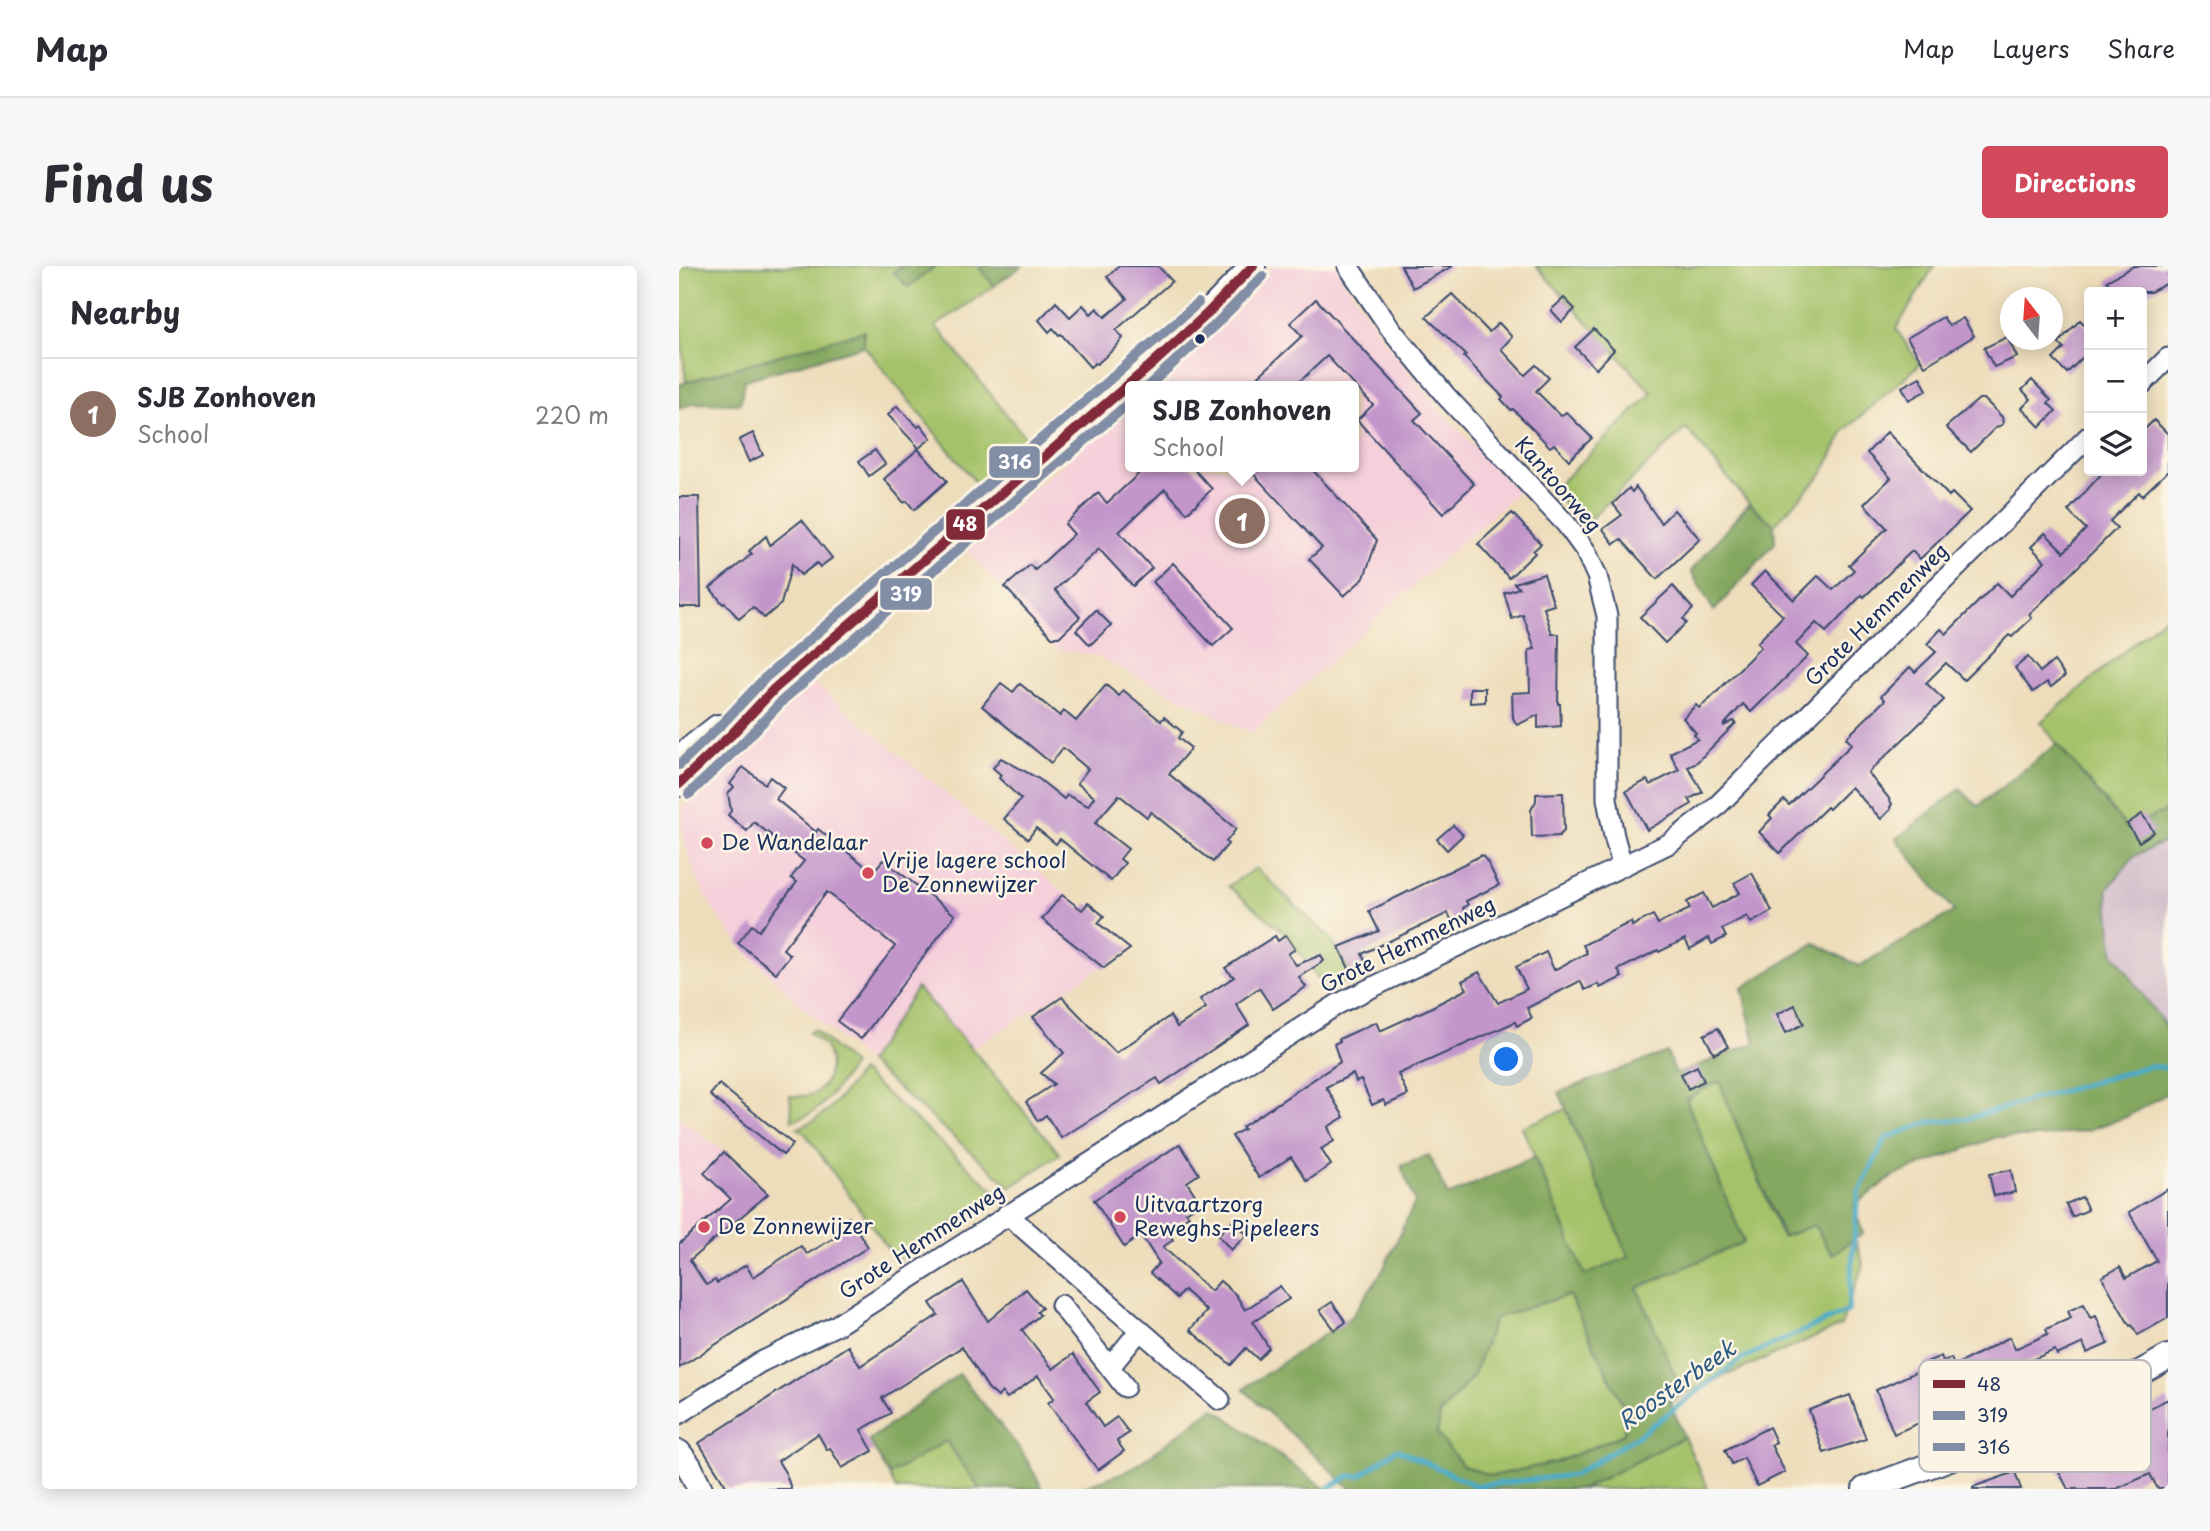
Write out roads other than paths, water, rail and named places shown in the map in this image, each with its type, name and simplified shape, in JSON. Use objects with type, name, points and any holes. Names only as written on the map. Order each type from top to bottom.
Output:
[{"type":"street","points":[[1133,381],[1207,314],[1252,266]]},
{"type":"street","name":"Kantoorweg","points":[[1347,266],[1390,328],[1446,396],[1566,524],[1585,550],[1597,576],[1607,616],[1607,799],[1622,865]]},
{"type":"street","points":[[2147,379],[2168,358]]},
{"type":"street","points":[[679,784],[732,734],[774,689],[1125,387]]},
{"type":"street","name":"Grote Hemmenweg","points":[[679,1414],[759,1363],[837,1325],[1338,1004],[1670,843],[1714,809],[2084,441]]},
{"type":"street","points":[[679,758],[723,723],[774,689]]},
{"type":"street","points":[[1007,1214],[1220,1400]]},
{"type":"street","points":[[1061,1305],[1125,1387]]},
{"type":"street","points":[[1110,1367],[1140,1330]]},
{"type":"street","points":[[2151,1366],[2168,1357]]},
{"type":"street","points":[[679,1453],[689,1465],[700,1489]]},
{"type":"street","points":[[1865,1489],[1919,1470]]},
{"type":"waterway","name":"Roosterbeek","points":[[1327,1489],[1349,1476],[1360,1476],[1397,1449],[1476,1486],[1574,1475],[1639,1435],[1743,1358],[1848,1311],[1858,1194],[1886,1138],[1929,1122],[1966,1119],[2149,1066],[2168,1068]]},
{"type":"place","name":"SJB Zonhoven","points":[[1242,521]]},
{"type":"place","name":"De Wandelaar","points":[[707,843]]},
{"type":"place","name":"Vrije lagere school De Zonnewijzer","points":[[868,873]]},
{"type":"place","name":"Uitvaartzorg Reweghs-Pipeleers","points":[[1120,1217]]},
{"type":"place","name":"De Zonnewijzer","points":[[704,1227]]}]
